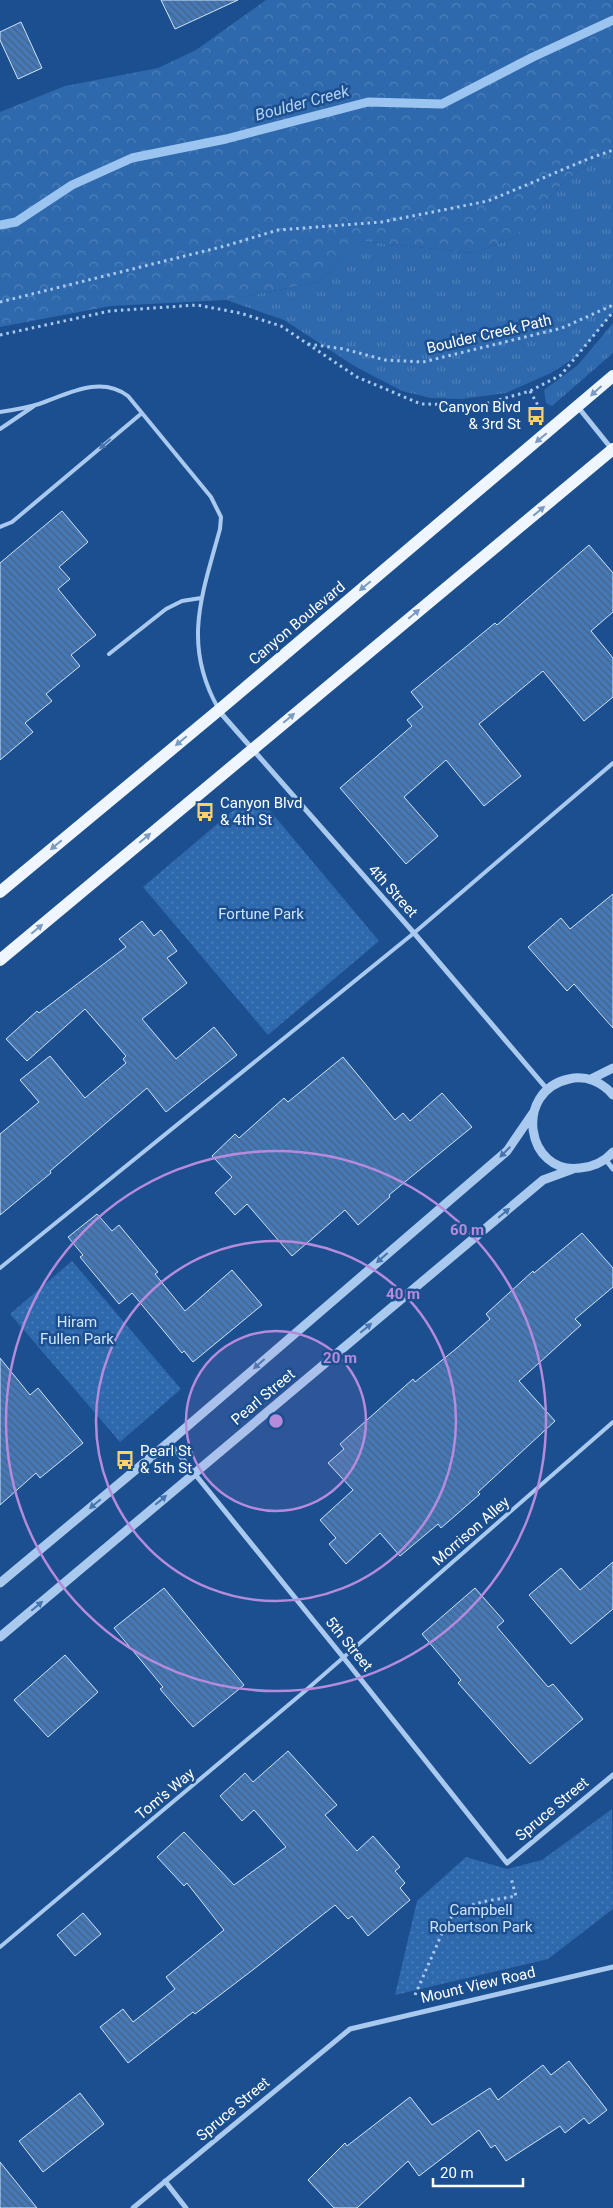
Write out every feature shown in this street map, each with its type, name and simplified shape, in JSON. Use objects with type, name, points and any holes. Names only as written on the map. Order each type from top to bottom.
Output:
[{"type":"main road","name":"Canyon Boulevard","points":[[0,892],[219,710],[613,376]]},
{"type":"main road","points":[[0,960],[613,450]]},
{"type":"street","points":[[578,407],[613,450]]},
{"type":"street","name":"4th Street","points":[[219,710],[414,933],[547,1089]]},
{"type":"street","points":[[591,1079],[613,1068]]},
{"type":"street","points":[[547,1089],[560,1081],[575,1078],[591,1079],[606,1087],[613,1095]]},
{"type":"street","name":"Pearl Street","points":[[0,1583],[169,1442],[507,1151],[547,1089]]},
{"type":"street","points":[[533,1113],[532,1126],[534,1138],[540,1150],[549,1160],[573,1169]]},
{"type":"street","points":[[613,1152],[606,1160],[613,1169]]},
{"type":"street","name":"Pearl Street","points":[[0,1637],[542,1180],[573,1169],[590,1167],[606,1160]]},
{"type":"street","name":"5th Street","points":[[169,1442],[507,1864]]},
{"type":"street","name":"Spruce Street","points":[[507,1864],[613,1775]]},
{"type":"street","name":"Mount View Road","points":[[350,2029],[613,1967]]},
{"type":"street","name":"Spruce Street","points":[[133,2208],[350,2029]]},
{"type":"street","points":[[165,2181],[186,2208]]},
{"type":"lane","points":[[0,412],[38,404],[96,386],[108,386],[120,390],[128,396],[211,497],[221,517],[201,598],[197,637],[202,675],[219,710]]},
{"type":"lane","points":[[0,429],[38,404]]},
{"type":"lane","points":[[0,527],[12,522],[142,413]]},
{"type":"lane","points":[[110,654],[166,609],[182,601],[201,598]]},
{"type":"lane","points":[[0,1268],[414,933],[613,763]]},
{"type":"lane","name":"Morrison Alley","points":[[343,1657],[613,1422]]},
{"type":"lane","name":"Tom's Way","points":[[0,1947],[305,1692],[343,1657]]},
{"type":"path","points":[[0,302],[225,246],[278,230],[382,222],[488,201],[613,150]]},
{"type":"path","name":"Boulder Creek Path","points":[[0,335],[110,311],[197,305],[240,313],[281,326],[357,377],[421,404],[481,405],[530,391],[561,375],[613,312]]},
{"type":"path","name":"Boulder Creek Path","points":[[308,344],[344,349],[385,360],[424,362],[562,328],[613,305]]},
{"type":"path","points":[[408,2014],[447,1922],[455,1913],[468,1905],[516,1896],[507,1864]]},
{"type":"green space","points":[[266,0],[613,0],[613,148],[600,153],[559,187],[515,237],[473,253],[362,241],[319,282],[226,300],[111,306],[0,327],[0,112],[65,86],[158,68],[196,50]]},
{"type":"green space","points":[[613,148],[613,313],[576,357],[551,373],[506,393],[462,399],[431,398],[402,391],[356,367],[284,320],[226,300],[319,282],[362,241],[473,253],[515,237],[559,187],[600,153]]},
{"type":"green space","points":[[613,323],[613,353],[552,406],[546,403],[544,390],[578,365]]},
{"type":"green space","name":"Fortune Park","points":[[261,800],[379,941],[268,1035],[143,887],[242,803]]},
{"type":"green space","name":"Hiram Fullen Park","points":[[72,1261],[181,1389],[120,1442],[10,1314]]},
{"type":"green space","name":"Campbell Robertson Park","points":[[612,1809],[613,1909],[548,1959],[395,1995],[417,1901],[466,1857],[507,1869],[542,1860]]},
{"type":"building","points":[[161,0],[238,0],[175,29]]},
{"type":"building","points":[[21,22],[42,68],[18,79],[0,40],[0,32]]},
{"type":"building","points":[[62,511],[88,542],[59,567],[70,579],[58,589],[96,635],[71,655],[80,666],[46,694],[52,701],[25,723],[33,732],[0,760],[0,563]]},
{"type":"building","points":[[589,545],[613,573],[613,612],[591,631],[613,658],[613,697],[584,721],[543,671],[479,724],[521,776],[484,806],[446,760],[404,797],[438,836],[406,864],[340,788],[412,726],[407,720],[423,707],[411,692],[495,623],[497,625]]},
{"type":"building","points":[[613,894],[613,1028],[574,984],[567,991],[528,947],[561,918],[570,929]]},
{"type":"building","points":[[142,921],[154,936],[161,930],[177,951],[167,958],[187,983],[142,1019],[176,1059],[214,1027],[237,1055],[166,1112],[147,1088],[50,1171],[51,1173],[0,1215],[0,1134],[39,1102],[20,1080],[50,1056],[85,1098],[126,1063],[123,1059],[126,1056],[85,1009],[27,1061],[6,1039],[37,1011],[39,1013],[126,947],[119,939]]},
{"type":"building","points":[[343,1057],[395,1120],[403,1113],[410,1121],[442,1093],[472,1127],[389,1195],[390,1197],[358,1225],[345,1210],[292,1256],[247,1204],[235,1215],[215,1193],[232,1177],[212,1156],[235,1134],[239,1138],[284,1098],[288,1102]]},
{"type":"building","points":[[97,1214],[112,1231],[119,1225],[158,1272],[155,1274],[185,1311],[232,1270],[262,1305],[193,1362],[184,1351],[182,1353],[132,1293],[119,1304],[80,1257],[83,1255],[68,1237]]},
{"type":"building","points":[[582,1233],[613,1268],[613,1287],[575,1319],[581,1325],[519,1381],[555,1421],[478,1492],[480,1494],[441,1528],[438,1524],[400,1556],[380,1533],[346,1564],[329,1544],[336,1538],[320,1520],[353,1490],[328,1463],[344,1449],[340,1444],[413,1379],[415,1382],[457,1348],[490,1319],[486,1314],[533,1271],[534,1273]]},
{"type":"building","points":[[0,1358],[30,1395],[38,1388],[83,1443],[40,1478],[36,1473],[0,1505]]},
{"type":"building","points":[[613,1562],[613,1609],[571,1644],[529,1595],[561,1568],[580,1590]]},
{"type":"building","points":[[164,1588],[244,1685],[193,1727],[160,1689],[163,1687],[114,1628]]},
{"type":"building","points":[[475,1588],[504,1621],[497,1627],[548,1687],[553,1684],[583,1719],[530,1764],[458,1683],[461,1680],[422,1634]]},
{"type":"building","points":[[65,1655],[98,1692],[48,1737],[14,1700]]},
{"type":"building","points":[[288,1751],[337,1805],[325,1815],[357,1851],[373,1836],[400,1867],[395,1871],[405,1883],[400,1888],[410,1900],[368,1936],[352,1916],[348,1919],[335,1905],[254,1969],[195,2014],[193,2012],[128,2063],[100,2027],[123,2009],[133,2022],[175,1989],[166,1977],[224,1930],[187,1883],[184,1886],[157,1857],[184,1832],[234,1885],[286,1847],[254,1810],[242,1821],[220,1796],[245,1773],[253,1782]]},
{"type":"building","points":[[83,1913],[101,1934],[75,1956],[57,1935]]},
{"type":"building","points":[[569,2061],[607,2110],[589,2124],[584,2118],[565,2133],[560,2126],[506,2161],[495,2145],[491,2148],[479,2130],[419,2176],[408,2161],[357,2208],[334,2208],[308,2180],[345,2143],[347,2146],[410,2097],[432,2125],[490,2088],[498,2100],[543,2065],[551,2075]]},
{"type":"building","points":[[80,2093],[104,2124],[43,2172],[19,2141]]},
{"type":"building","points":[[0,2162],[37,2208],[0,2208]]},
{"type":"waterway","name":"Boulder Creek","points":[[0,225],[16,222],[72,185],[132,158],[226,139],[368,102],[442,104],[533,57],[613,20]]},
{"type":"place","name":"Canyon Blvd & 3rd St","points":[[536,416]]},
{"type":"place","name":"Canyon Blvd & 4th St","points":[[205,812]]},
{"type":"place","name":"Pearl St & 5th St","points":[[125,1460]]}]
